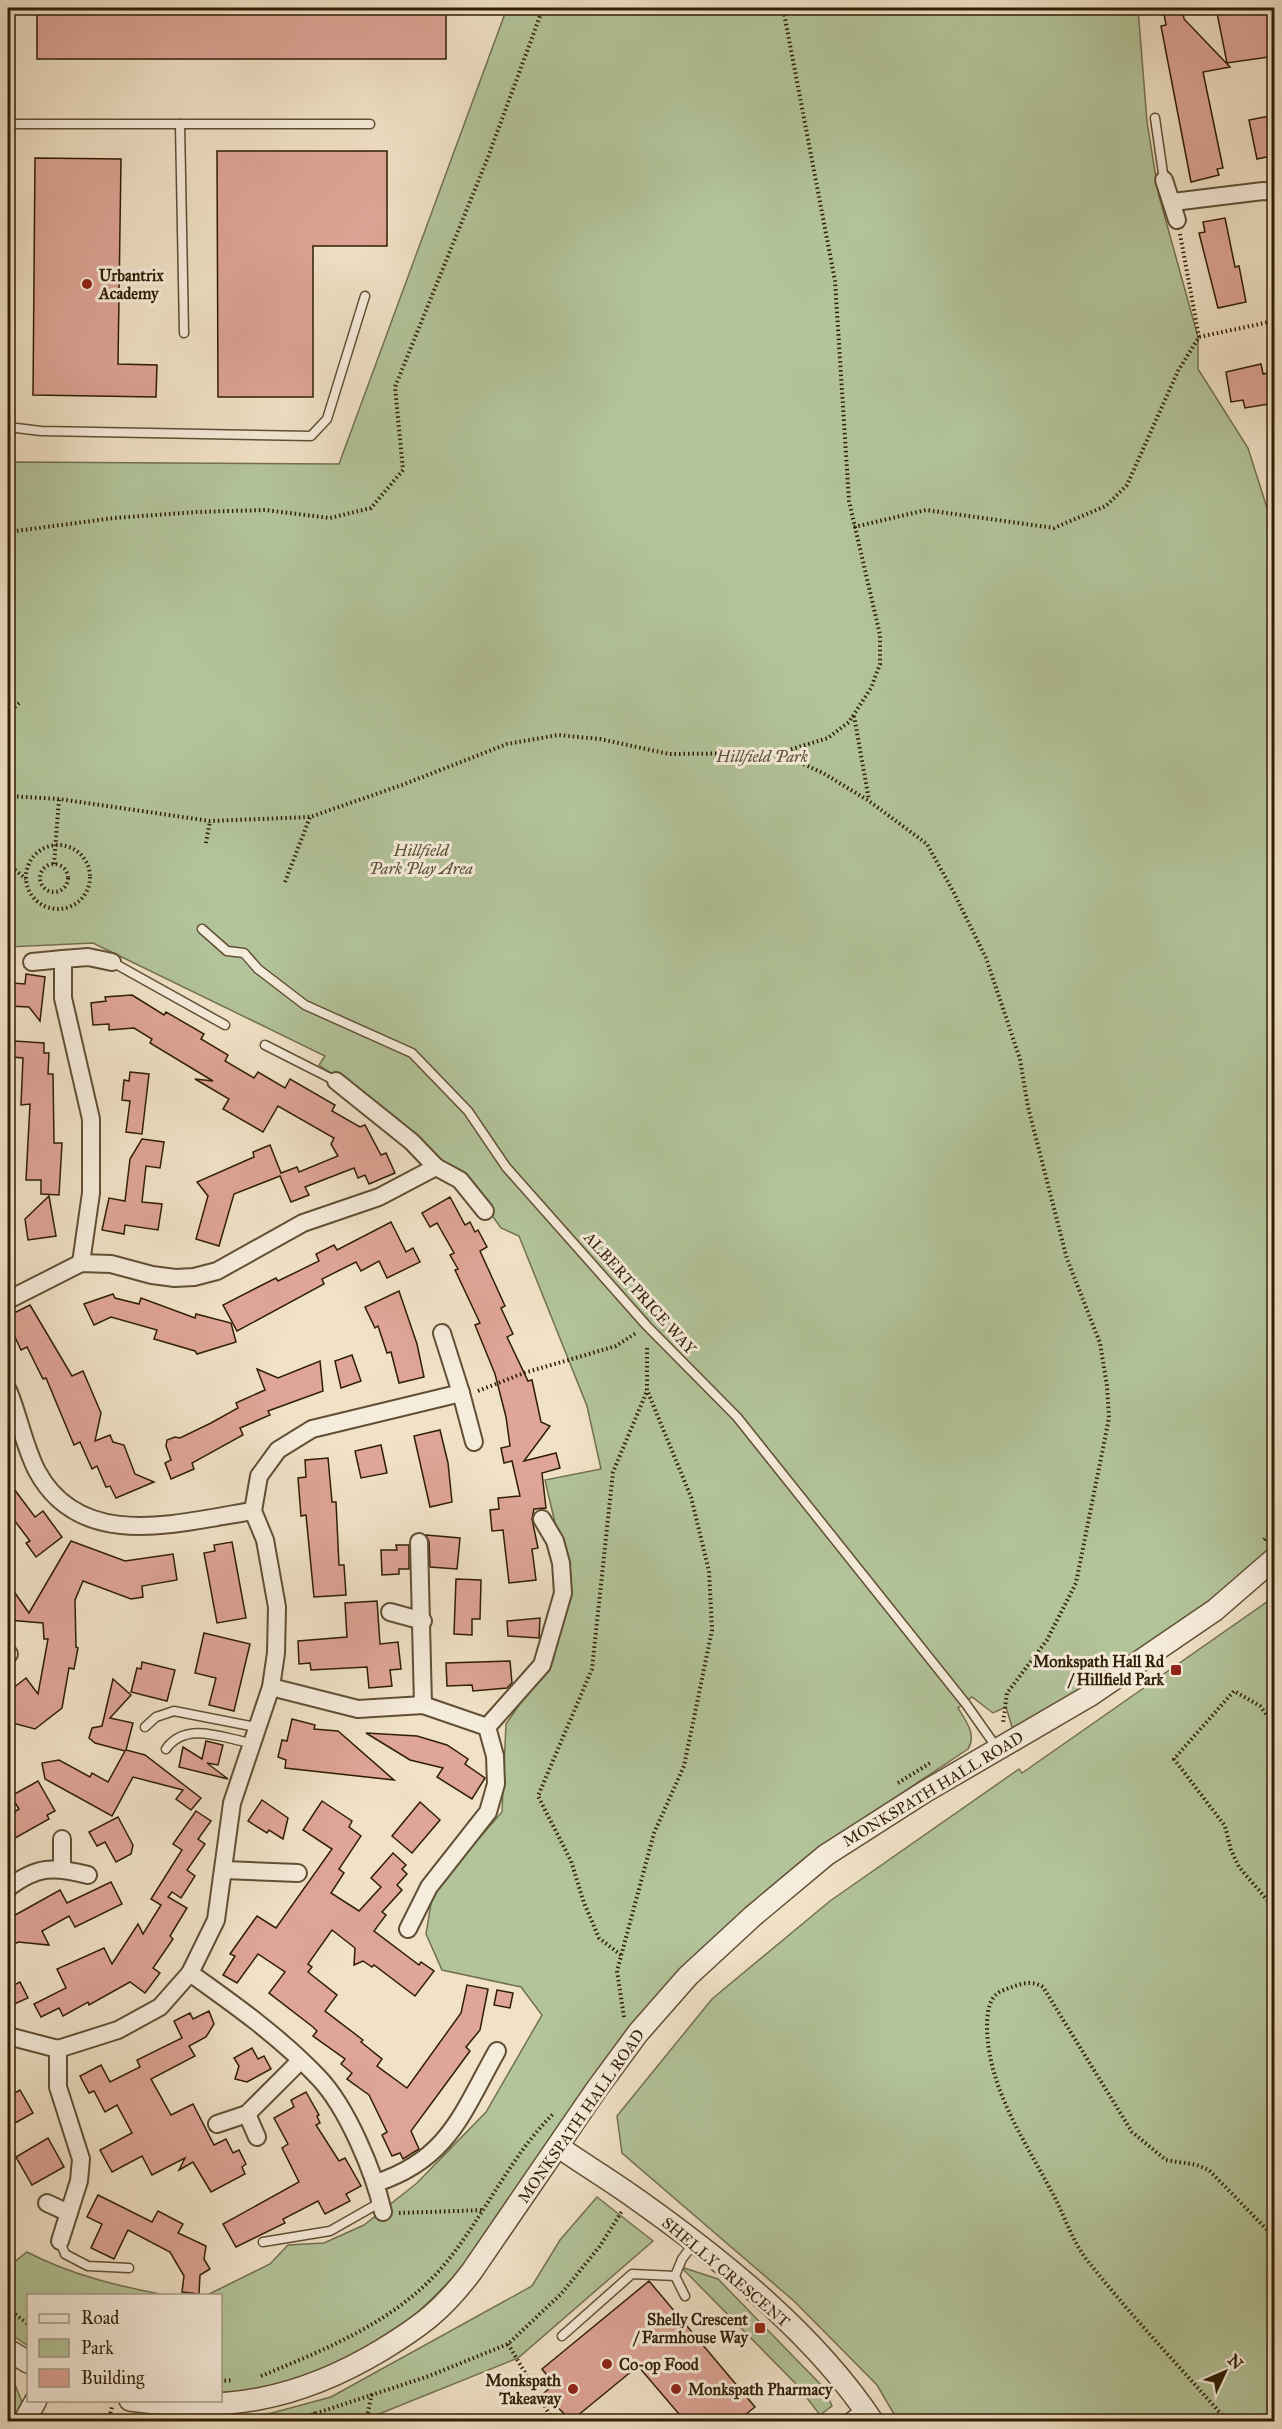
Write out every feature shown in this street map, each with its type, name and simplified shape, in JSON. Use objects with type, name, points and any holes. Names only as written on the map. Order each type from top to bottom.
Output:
[{"type":"street","points":[[1164,180],[1177,220]]},
{"type":"street","points":[[1173,202],[1263,191],[1275,192]]},
{"type":"street","points":[[32,962],[88,957],[112,962]]},
{"type":"street","points":[[63,958],[63,998],[91,1119],[91,1193],[81,1263]]},
{"type":"street","points":[[336,1081],[399,1131],[435,1167],[460,1180],[485,1211]]},
{"type":"street","points":[[8,1300],[81,1263],[111,1264],[152,1275],[194,1277],[217,1270],[303,1223],[379,1197],[435,1167]]},
{"type":"street","points":[[442,1333],[474,1442]]},
{"type":"street","points":[[8,1390],[11,1413],[37,1471],[50,1489],[75,1513],[92,1520],[120,1525],[152,1526],[253,1512]]},
{"type":"street","points":[[8,2036],[58,2049],[118,2030],[160,2007],[190,1973],[216,1920],[232,1803],[253,1735],[272,1687],[276,1653],[277,1607],[265,1540],[253,1512],[259,1476],[278,1450],[312,1429],[461,1395]]},
{"type":"street","points":[[487,1726],[507,1708],[542,1665],[563,1593],[561,1563],[555,1541],[542,1520]]},
{"type":"street","points":[[419,1542],[423,1621],[423,1705]]},
{"type":"street","name":"MONKSPATH HALL ROAD","points":[[145,2402],[215,2405],[270,2398],[341,2374],[430,2319],[453,2296],[638,2033],[688,1976],[753,1916],[826,1855],[926,1791],[1089,1696],[1215,1610],[1275,1559]]},
{"type":"street","points":[[390,1612],[423,1621]]},
{"type":"street","points":[[272,1687],[358,1709],[423,1705],[487,1726]]},
{"type":"street","points":[[408,1929],[429,1887],[488,1812],[496,1784],[495,1756],[487,1726]]},
{"type":"street","points":[[62,1868],[63,1839]]},
{"type":"street","points":[[8,1888],[42,1868],[62,1868],[88,1875]]},
{"type":"street","points":[[224,1870],[298,1873]]},
{"type":"street","points":[[190,1973],[264,2026],[319,2078],[339,2105],[376,2183],[382,2207]]},
{"type":"street","points":[[58,2049],[58,2087],[81,2159],[80,2181],[60,2241]]},
{"type":"street","points":[[376,2183],[404,2174],[419,2164],[450,2135],[497,2051]]},
{"type":"street","points":[[218,2124],[248,2114],[300,2061]]},
{"type":"street","points":[[248,2114],[257,2136]]},
{"type":"street","name":"SHELLY CRESCENT","points":[[559,2146],[632,2196],[729,2270],[803,2338],[868,2414]]},
{"type":"street","points":[[47,2203],[69,2213]]},
{"type":"street","points":[[8,2350],[27,2361]]},
{"type":"street","points":[[24,2421],[35,2402]]},
{"type":"lane","points":[[1155,118],[1164,180]]},
{"type":"lane","points":[[8,124],[370,124]]},
{"type":"lane","points":[[180,124],[184,333]]},
{"type":"lane","points":[[8,428],[41,431],[311,436],[327,419],[365,296]]},
{"type":"lane","name":"ALBERT PRICE WAY","points":[[202,929],[227,951],[244,953],[258,969],[305,1005],[412,1053],[468,1112],[506,1167],[646,1326],[737,1417],[966,1704],[998,1749]]},
{"type":"lane","points":[[244,953],[252,946]]},
{"type":"lane","points":[[112,962],[225,1025]]},
{"type":"lane","points":[[265,1045],[336,1081]]},
{"type":"lane","points":[[145,1727],[156,1717],[174,1711],[253,1735]]},
{"type":"lane","points":[[166,1749],[178,1737],[193,1732],[253,1735]]},
{"type":"lane","points":[[262,2242],[330,2231],[382,2207]]},
{"type":"lane","points":[[60,2241],[65,2254],[88,2266],[129,2268]]},
{"type":"lane","points":[[685,2296],[675,2276],[682,2259],[694,2243]]},
{"type":"lane","points":[[562,2336],[632,2274],[675,2276]]},
{"type":"lane","points":[[843,2421],[868,2414]]},
{"type":"path","points":[[8,796],[59,799],[210,821],[310,816],[402,785],[507,744],[558,735],[600,739],[669,754],[780,753],[828,738],[854,717],[871,688],[880,664],[880,635],[854,527],[846,459],[835,281],[783,8]]},
{"type":"path","points":[[854,527],[926,510],[1054,528],[1106,506],[1127,485],[1178,371],[1199,337],[1177,220]]},
{"type":"path","points":[[1199,337],[1275,321]]},
{"type":"path","points":[[8,713],[19,703]]},
{"type":"path","points":[[854,717],[869,801]]},
{"type":"path","points":[[780,753],[823,773],[869,801],[927,844],[986,958],[1020,1059],[1028,1107],[1066,1259],[1100,1343],[1107,1386],[1109,1418],[1076,1583],[1047,1640],[1007,1693],[1003,1723]]},
{"type":"path","points":[[54,864],[59,799]]},
{"type":"path","points":[[285,882],[310,816]]},
{"type":"path","points":[[206,843],[210,821]]},
{"type":"path","points":[[56,844],[75,850],[88,866],[90,876],[83,896],[66,908],[45,906],[30,892],[26,879],[30,862],[36,853],[56,844]]},
{"type":"path","points":[[8,864],[26,879]]},
{"type":"path","points":[[54,864],[63,868],[68,877],[65,886],[56,892],[47,890],[41,882],[42,872],[54,864]]},
{"type":"path","points":[[461,1395],[524,1373],[616,1346],[639,1331],[647,1344],[647,1390],[691,1497],[709,1571],[712,1630],[684,1767],[654,1833],[617,1971],[625,2021]]},
{"type":"path","points":[[621,1955],[599,1938],[584,1903],[571,1861],[538,1797],[592,1669],[613,1472],[647,1390]]},
{"type":"path","points":[[1275,1725],[1260,1706],[1234,1692],[1174,1759],[1226,1826],[1231,1850],[1239,1867],[1275,1908]]},
{"type":"path","points":[[1228,2421],[1099,2274],[1072,2235],[1028,2152],[995,2079],[987,2033],[988,2009],[995,1995],[1021,1984],[1034,1983],[1043,1987],[1132,2132],[1166,2160],[1197,2165],[1209,2170],[1275,2237]]},
{"type":"path","points":[[290,2421],[429,2376],[508,2344],[561,2294],[600,2246],[632,2196]]},
{"type":"path","points":[[382,2207],[485,2210]]},
{"type":"path","points":[[8,2309],[27,2323]]},
{"type":"path","points":[[508,2344],[554,2421]]},
{"type":"path","points":[[366,2421],[372,2393]]},
{"type":"path","points":[[312,2413],[328,2421]]},
{"type":"green space","name":"Hillfield Park","points":[[507,8],[1138,8],[1147,122],[1159,196],[1198,337],[1198,369],[1248,448],[1274,530],[1274,1549],[1211,1602],[1149,1646],[1025,1724],[1012,1727],[1006,1707],[993,1713],[972,1697],[958,1708],[971,1733],[968,1749],[824,1845],[766,1891],[716,1937],[459,2271],[421,2310],[376,2344],[334,2366],[267,2388],[222,2393],[222,2294],[209,2294],[270,2264],[288,2245],[324,2243],[364,2225],[417,2183],[486,2112],[542,2015],[521,1987],[442,1970],[426,1934],[433,1891],[502,1812],[506,1724],[553,1656],[568,1579],[545,1480],[601,1469],[587,1406],[519,1236],[501,1228],[462,1174],[440,1161],[370,1099],[319,1065],[325,1056],[93,943],[8,947],[8,462],[339,464]]},
{"type":"green space","points":[[1274,1597],[1274,2421],[898,2421],[877,2385],[795,2302],[622,2153],[617,2116],[712,1999],[830,1901],[1019,1769],[1022,1773]]},
{"type":"green space","points":[[597,2197],[653,2241],[518,2358],[369,2418],[370,2421],[220,2421],[272,2413],[331,2397],[532,2286],[560,2240]]},
{"type":"green space","points":[[27,2252],[95,2279],[160,2294],[27,2294],[27,2345],[8,2332],[8,2267]]},
{"type":"green space","points":[[681,2267],[718,2279],[825,2389],[832,2406],[820,2415],[797,2385]]},
{"type":"green space","points":[[8,2378],[14,2382],[22,2402],[12,2421],[8,2421]]},
{"type":"building","points":[[37,8],[446,8],[446,59],[37,59]]},
{"type":"building","points":[[1163,8],[1182,8],[1184,19],[1230,67],[1203,72],[1223,168],[1217,169],[1219,175],[1191,182],[1161,26],[1166,25]]},
{"type":"building","points":[[1216,8],[1275,8],[1275,56],[1227,63]]},
{"type":"building","points":[[1275,115],[1275,155],[1257,159],[1249,120]]},
{"type":"building","points":[[217,151],[387,151],[387,246],[313,246],[313,397],[218,397]]},
{"type":"building","points":[[35,158],[121,159],[118,364],[157,365],[156,397],[33,395]]},
{"type":"building","points":[[1225,218],[1235,267],[1239,266],[1246,302],[1218,308],[1199,233],[1205,232],[1203,222]]},
{"type":"building","points":[[1261,364],[1263,374],[1275,371],[1275,403],[1245,408],[1243,400],[1231,402],[1226,372]]},
{"type":"building","points":[[26,974],[45,977],[40,1021],[29,1007],[8,1006],[8,986],[13,986],[13,983],[25,984]]},
{"type":"building","points":[[132,995],[164,1015],[166,1012],[204,1034],[201,1039],[228,1055],[225,1061],[254,1078],[258,1072],[285,1088],[290,1079],[335,1105],[332,1111],[360,1127],[365,1125],[381,1155],[386,1153],[395,1173],[369,1184],[365,1175],[358,1178],[354,1168],[305,1187],[309,1195],[291,1202],[280,1176],[234,1194],[219,1246],[196,1239],[208,1196],[197,1182],[254,1157],[253,1152],[270,1145],[281,1173],[297,1167],[299,1172],[338,1156],[331,1144],[334,1138],[278,1106],[263,1132],[223,1109],[229,1099],[195,1079],[213,1081],[150,1043],[152,1039],[134,1028],[109,1030],[109,1024],[93,1025],[91,1003],[106,1001],[105,997]]},
{"type":"building","points":[[14,1041],[44,1043],[44,1053],[49,1053],[48,1074],[53,1074],[54,1143],[62,1143],[59,1195],[41,1194],[41,1180],[26,1180],[30,1104],[21,1105],[23,1058],[13,1057]]},
{"type":"building","points":[[130,1072],[149,1074],[142,1134],[126,1132],[130,1101],[122,1100],[124,1080],[129,1081]]},
{"type":"building","points":[[142,1139],[164,1142],[160,1168],[146,1166],[142,1202],[162,1204],[158,1230],[125,1225],[124,1234],[102,1230],[109,1198],[125,1201],[130,1159]]},
{"type":"building","points":[[49,1196],[56,1236],[28,1240],[25,1219]]},
{"type":"building","points":[[450,1197],[465,1225],[470,1222],[475,1232],[478,1230],[487,1247],[480,1251],[505,1306],[501,1308],[513,1334],[507,1337],[528,1381],[532,1380],[541,1422],[550,1426],[524,1461],[556,1453],[560,1468],[542,1473],[546,1508],[534,1509],[532,1519],[538,1548],[532,1549],[536,1580],[509,1583],[503,1530],[492,1531],[490,1510],[499,1509],[498,1498],[520,1496],[512,1461],[504,1463],[501,1448],[510,1446],[506,1417],[495,1374],[475,1325],[480,1323],[455,1270],[458,1269],[450,1255],[454,1253],[437,1223],[430,1227],[422,1213]]},
{"type":"building","points":[[391,1222],[406,1252],[413,1248],[420,1262],[387,1278],[379,1261],[361,1271],[356,1262],[322,1279],[324,1284],[237,1331],[223,1305],[276,1278],[278,1281],[319,1261],[316,1254],[334,1245],[337,1250]]},
{"type":"building","points":[[399,1291],[417,1344],[424,1377],[399,1383],[391,1352],[387,1353],[378,1326],[375,1328],[365,1307]]},
{"type":"building","points":[[113,1294],[115,1298],[139,1304],[141,1298],[195,1318],[196,1314],[231,1323],[236,1342],[197,1354],[195,1351],[154,1339],[157,1330],[111,1317],[94,1325],[84,1304]]},
{"type":"building","points":[[30,1305],[72,1376],[83,1371],[101,1413],[95,1441],[110,1435],[113,1442],[124,1445],[135,1474],[154,1482],[116,1498],[110,1486],[106,1487],[97,1466],[92,1469],[80,1442],[74,1445],[46,1378],[43,1379],[27,1347],[21,1350],[8,1322],[8,1316]]},
{"type":"building","points":[[352,1355],[361,1381],[341,1388],[335,1361]]},
{"type":"building","points":[[320,1361],[323,1391],[268,1411],[270,1415],[240,1428],[243,1435],[192,1463],[194,1469],[171,1479],[165,1463],[171,1460],[166,1446],[167,1440],[180,1438],[211,1423],[238,1408],[236,1403],[265,1390],[257,1369],[278,1378]]},
{"type":"building","points":[[440,1430],[448,1463],[452,1502],[430,1507],[414,1436]]},
{"type":"building","points":[[381,1445],[387,1473],[361,1478],[355,1451]]},
{"type":"building","points":[[328,1458],[332,1502],[336,1502],[339,1565],[344,1565],[346,1595],[314,1597],[306,1515],[301,1516],[298,1478],[306,1477],[305,1460]]},
{"type":"building","points":[[8,1481],[35,1517],[43,1511],[62,1537],[36,1557],[26,1543],[30,1541],[8,1512]]},
{"type":"building","points":[[426,1535],[460,1538],[457,1569],[430,1567],[429,1542]]},
{"type":"building","points":[[71,1541],[125,1561],[173,1554],[177,1580],[142,1586],[143,1597],[131,1599],[83,1581],[75,1600],[76,1647],[78,1648],[74,1669],[69,1668],[62,1708],[35,1729],[13,1723],[8,1728],[8,1692],[26,1678],[38,1694],[48,1639],[44,1639],[43,1623],[8,1620],[8,1583],[29,1613]]},
{"type":"building","points":[[232,1542],[246,1618],[217,1623],[204,1553],[215,1551],[214,1545]]},
{"type":"building","points":[[396,1545],[409,1545],[409,1569],[399,1569],[399,1574],[382,1575],[381,1550],[397,1550]]},
{"type":"building","points":[[456,1579],[481,1580],[480,1619],[472,1619],[472,1635],[454,1634]]},
{"type":"building","points":[[377,1601],[380,1644],[398,1642],[401,1669],[390,1670],[392,1686],[369,1688],[367,1667],[311,1670],[310,1663],[299,1664],[298,1641],[347,1637],[345,1603]]},
{"type":"building","points":[[540,1618],[539,1638],[508,1636],[507,1621]]},
{"type":"building","points":[[204,1633],[250,1644],[234,1711],[209,1705],[216,1678],[195,1673]]},
{"type":"building","points":[[510,1661],[512,1683],[507,1688],[473,1691],[472,1685],[447,1686],[446,1663]]},
{"type":"building","points":[[142,1662],[175,1670],[167,1701],[131,1692],[137,1668],[141,1669]]},
{"type":"building","points":[[113,1679],[131,1695],[110,1718],[133,1723],[126,1750],[145,1755],[201,1798],[191,1810],[176,1799],[183,1790],[133,1777],[112,1816],[45,1779],[42,1763],[59,1760],[90,1777],[92,1773],[108,1782],[125,1751],[95,1743],[89,1738],[92,1728],[102,1726]]},
{"type":"building","points":[[292,1719],[315,1725],[314,1729],[338,1731],[394,1780],[285,1768],[286,1760],[278,1757],[282,1740],[287,1741]]},
{"type":"building","points":[[366,1733],[417,1736],[447,1745],[468,1759],[465,1764],[485,1778],[472,1799],[437,1777],[443,1768],[410,1760]]},
{"type":"building","points":[[206,1741],[223,1745],[218,1765],[207,1763],[228,1779],[179,1767],[183,1747],[202,1759]]},
{"type":"building","points":[[38,1781],[55,1811],[47,1815],[49,1819],[8,1842],[8,1816],[19,1809],[11,1796]]},
{"type":"building","points":[[262,1800],[288,1818],[283,1839],[269,1830],[267,1833],[248,1821]]},
{"type":"building","points":[[322,1801],[352,1821],[349,1827],[361,1836],[339,1869],[344,1873],[331,1893],[359,1911],[381,1887],[371,1878],[393,1853],[406,1865],[402,1869],[407,1874],[397,1885],[402,1890],[382,1912],[386,1915],[374,1931],[419,1965],[421,1962],[434,1971],[415,1996],[374,1965],[372,1967],[363,1961],[354,1965],[355,1948],[332,1930],[308,1964],[312,1967],[308,1972],[337,1995],[325,2011],[363,2040],[361,2042],[382,2059],[377,2066],[407,2088],[461,2013],[467,1985],[488,1989],[480,2030],[466,2047],[470,2051],[411,2131],[419,2149],[403,2159],[400,2153],[392,2156],[382,2135],[387,2132],[369,2095],[347,2079],[352,2073],[341,2064],[345,2059],[313,2036],[317,2031],[313,2027],[269,1993],[285,1972],[258,1954],[237,1983],[223,1975],[235,1956],[230,1954],[257,1916],[276,1928],[332,1849],[303,1830]]},
{"type":"building","points":[[420,1802],[440,1820],[412,1853],[392,1836]]},
{"type":"building","points":[[196,1811],[211,1821],[198,1839],[205,1844],[187,1870],[195,1876],[181,1898],[172,1892],[168,1897],[187,1908],[170,1936],[173,1939],[153,1968],[160,1973],[145,1993],[130,1982],[89,2005],[88,2002],[63,2016],[59,2008],[41,2017],[34,2004],[66,1988],[57,1969],[104,1948],[112,1964],[138,1924],[143,1934],[161,1905],[151,1899],[182,1850],[173,1844]]},
{"type":"building","points":[[118,1817],[133,1845],[131,1854],[116,1862],[105,1842],[97,1846],[89,1832]]},
{"type":"building","points":[[111,1882],[122,1904],[75,1927],[69,1916],[42,1931],[49,1945],[18,1942],[8,1949],[8,1919],[60,1890],[67,1903]]},
{"type":"building","points":[[20,1982],[28,1998],[12,2005],[8,1988]]},
{"type":"building","points":[[497,1990],[513,1993],[510,2008],[494,2005]]},
{"type":"building","points":[[209,2011],[214,2024],[206,2037],[189,2046],[195,2056],[151,2079],[171,2115],[193,2104],[214,2145],[226,2139],[233,2153],[239,2150],[246,2164],[242,2167],[245,2174],[211,2192],[193,2162],[179,2170],[185,2158],[152,2175],[142,2156],[112,2172],[100,2150],[132,2133],[117,2105],[105,2112],[94,2091],[89,2093],[80,2076],[101,2065],[110,2082],[140,2067],[137,2060],[182,2038],[174,2021],[190,2013],[193,2019]]},
{"type":"building","points":[[252,2048],[258,2059],[264,2056],[271,2069],[247,2082],[235,2079],[239,2066],[234,2058]]},
{"type":"building","points":[[20,2090],[33,2113],[8,2127],[8,2097]]},
{"type":"building","points":[[306,2092],[319,2115],[317,2116],[320,2123],[316,2125],[339,2161],[345,2158],[361,2186],[346,2194],[350,2201],[325,2214],[318,2201],[283,2219],[285,2223],[236,2247],[223,2224],[299,2182],[282,2148],[288,2144],[274,2118],[294,2107],[291,2100]]},
{"type":"building","points":[[48,2138],[64,2167],[32,2185],[16,2157]]},
{"type":"building","points":[[98,2195],[152,2222],[158,2211],[183,2224],[178,2233],[206,2246],[204,2259],[210,2269],[200,2275],[199,2294],[182,2292],[184,2276],[170,2252],[128,2230],[114,2259],[91,2248],[102,2224],[87,2217]]},
{"type":"building","points":[[649,2281],[755,2407],[737,2421],[685,2421],[638,2366],[571,2421],[544,2393],[554,2384],[542,2369]]},
{"type":"place","name":"Urbantrix Academy","points":[[87,284]]},
{"type":"place","name":"Monkspath Hall Rd / Hillfield Park","points":[[1176,1670]]},
{"type":"place","name":"Shelly Crescent / Farmhouse Way","points":[[760,2328]]},
{"type":"place","name":"Co-op Food","points":[[607,2364]]},
{"type":"place","name":"Monkspath Takeaway","points":[[573,2389]]},
{"type":"place","name":"Monkspath Pharmacy","points":[[676,2389]]},
{"type":"park label","name":"Hillfield Park Play Area","points":[[421,859]]}]
